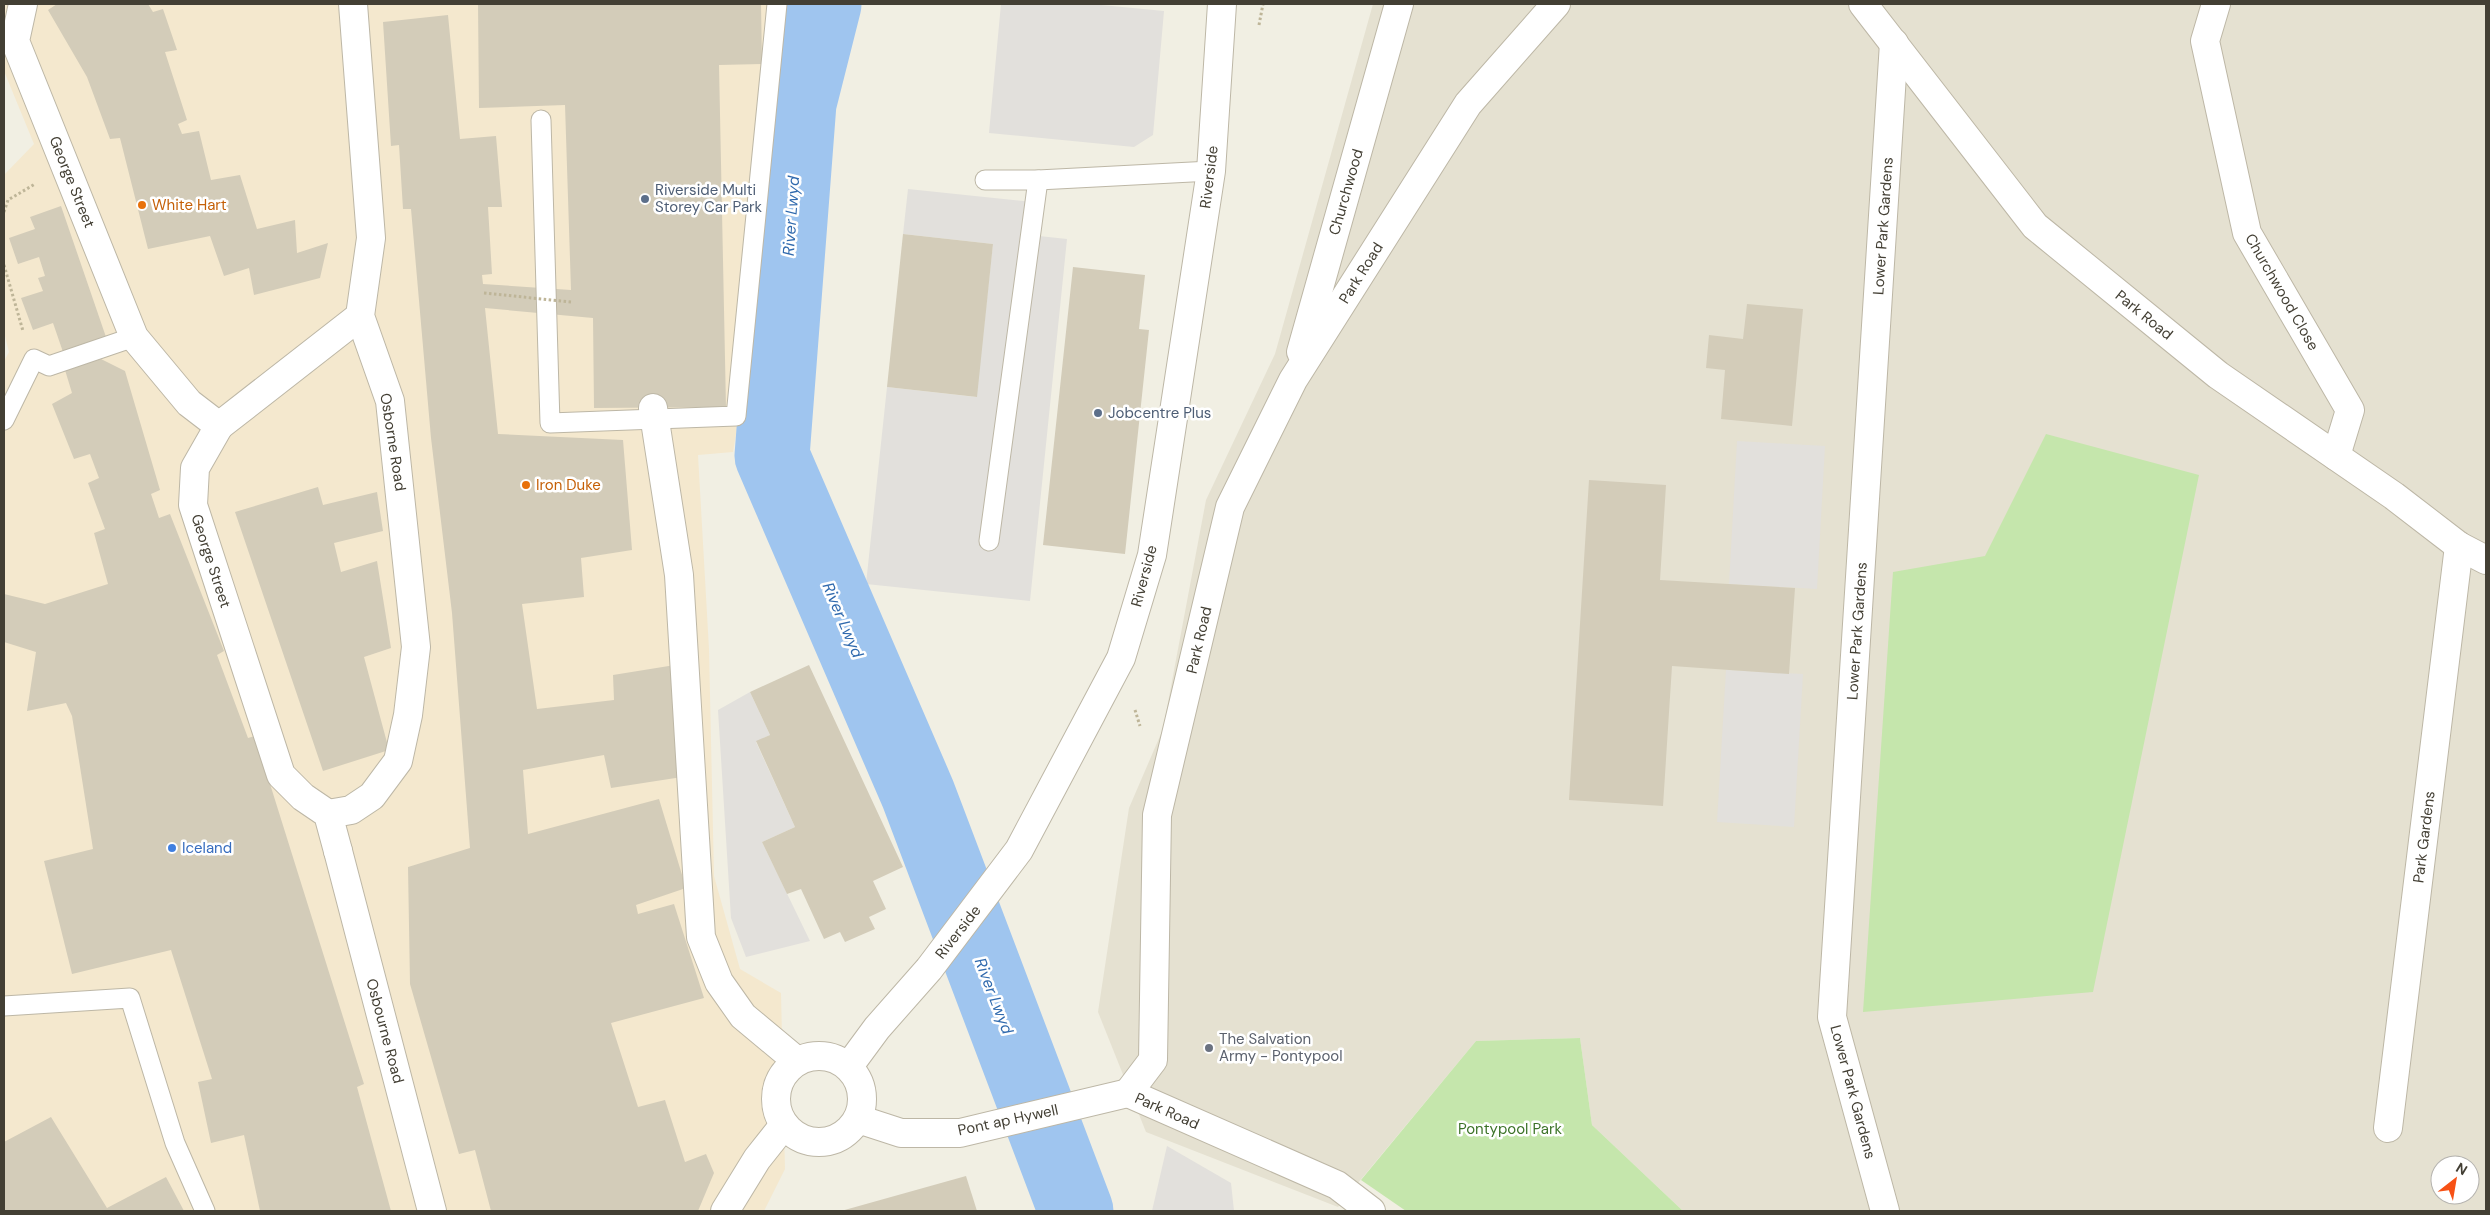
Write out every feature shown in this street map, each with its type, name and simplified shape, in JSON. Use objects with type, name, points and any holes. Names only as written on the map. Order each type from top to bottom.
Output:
[{"type":"street","name":"George Street","points":[[23,4],[15,40],[134,337],[189,403],[218,426],[195,468],[193,505],[282,776],[303,797],[328,814]]},
{"type":"street","name":"Osborne Road","points":[[328,814],[351,810],[372,796],[398,761],[408,715],[416,647],[390,401],[360,316],[372,238],[353,4]]},
{"type":"street","name":"Riverside","points":[[849,1066],[877,1028],[929,969],[1003,874],[1019,850],[1121,658],[1152,555],[1211,171],[1222,4]]},
{"type":"street","name":"Churchwood","points":[[1293,380],[1399,4]]},
{"type":"street","name":"Park Road","points":[[1372,1211],[1337,1185],[1115,1096],[1154,1060],[1157,815],[1230,507],[1293,380],[1468,104],[1556,4]]},
{"type":"street","name":"Park Road","points":[[1863,4],[2036,226],[2218,375],[2394,496],[2459,546],[2486,560]]},
{"type":"street","name":"Churchwood Close","points":[[2216,4],[2206,41],[2247,233],[2350,410],[2336,456]]},
{"type":"street","name":"Lower Park Gardens","points":[[1885,1211],[1832,1017],[1894,43]]},
{"type":"street","points":[[218,426],[360,316]]},
{"type":"street","points":[[654,414],[679,575],[701,937],[719,982],[743,1016],[796,1061]]},
{"type":"street","name":"Park Gardens","points":[[2388,1128],[2459,546]]},
{"type":"street","name":"Osbourne Road","points":[[328,814],[432,1211]]},
{"type":"street","points":[[824,1055],[837,1059],[849,1066],[858,1078],[862,1091],[863,1105],[858,1119],[849,1131],[837,1139],[823,1142],[808,1141],[795,1135],[784,1125],[778,1112],[776,1097],[779,1083],[786,1071],[796,1061],[810,1056],[824,1055]]},
{"type":"street","name":"Pont ap Hywell","points":[[858,1119],[901,1133],[960,1133],[1115,1096]]},
{"type":"street","points":[[725,1211],[757,1159],[784,1125]]},
{"type":"lane","points":[[541,120],[550,423],[654,414],[736,416],[777,4]]},
{"type":"lane","points":[[985,180],[1038,180],[1211,171]]},
{"type":"lane","points":[[989,541],[1038,180]]},
{"type":"lane","points":[[4,420],[34,360],[49,366],[134,337]]},
{"type":"lane","points":[[4,1006],[130,998],[175,1143],[205,1211]]},
{"type":"path","points":[[4,265],[17,314],[34,360]]},
{"type":"path","points":[[484,293],[571,302]]},
{"type":"shaded area","points":[[4,4],[794,4],[800,45],[733,452],[698,455],[709,649],[714,876],[740,969],[781,993],[785,1169],[764,1211],[4,1211],[4,361],[9,352],[4,332],[4,175],[34,144],[4,71]]},
{"type":"shaded area","points":[[1001,4],[1091,4],[1164,11],[1153,135],[1134,147],[989,133]]},
{"type":"shaded area","points":[[1373,4],[2486,4],[2486,1211],[1683,1211],[1592,1125],[1580,1038],[1476,1041],[1338,1207],[1146,1132],[1098,1012],[1129,808],[1163,729],[1206,500],[1275,354]]},
{"type":"shaded area","points":[[908,189],[1042,203],[1039,236],[1067,239],[1030,601],[866,584],[887,387],[976,397],[993,244],[903,234]]},
{"type":"shaded area","points":[[1737,441],[1825,446],[1817,589],[1729,584]]},
{"type":"shaded area","points":[[1726,670],[1803,674],[1794,827],[1717,822]]},
{"type":"shaded area","points":[[750,692],[770,735],[756,742],[795,827],[762,842],[810,941],[746,957],[731,918],[718,710]]},
{"type":"shaded area","points":[[1167,1146],[1231,1183],[1234,1211],[1152,1211]]},
{"type":"green space","points":[[2046,434],[2199,475],[2093,992],[1863,1012],[1893,572],[1985,556]]},
{"type":"green space","name":"Pontypool Park","points":[[1580,1038],[1592,1125],[1683,1211],[1406,1211],[1361,1180],[1476,1041]]},
{"type":"building","points":[[57,4],[148,4],[153,12],[163,9],[177,50],[165,52],[187,120],[178,124],[182,134],[199,131],[211,180],[240,175],[257,229],[295,220],[297,253],[328,243],[320,278],[254,295],[249,268],[224,276],[210,236],[148,249],[120,138],[110,139],[87,77],[48,10]]},
{"type":"building","points":[[478,4],[761,4],[762,64],[719,65],[726,407],[594,408],[593,318],[485,308],[498,434],[623,440],[632,550],[581,558],[584,597],[522,604],[537,709],[614,700],[613,675],[675,665],[682,777],[611,788],[604,755],[523,770],[528,834],[659,799],[686,888],[636,905],[638,914],[674,904],[704,998],[611,1023],[638,1107],[665,1100],[685,1162],[706,1154],[714,1173],[698,1211],[491,1211],[475,1150],[459,1154],[410,984],[408,867],[470,848],[452,613],[431,438],[411,209],[403,209],[399,145],[391,146],[383,22],[448,15],[460,139],[496,136],[502,207],[488,207],[492,274],[482,275],[483,284],[571,290],[565,105],[479,108]]},
{"type":"building","points":[[61,206],[106,337],[63,352],[53,323],[33,330],[21,298],[43,291],[38,278],[45,276],[39,257],[18,264],[9,238],[35,229],[30,217]]},
{"type":"building","points":[[903,234],[993,244],[977,397],[887,387]]},
{"type":"building","points":[[1073,267],[1145,275],[1139,329],[1149,330],[1125,554],[1043,545]]},
{"type":"building","points":[[1747,304],[1803,309],[1792,426],[1721,419],[1725,370],[1706,368],[1709,335],[1743,339]]},
{"type":"building","points":[[101,359],[125,371],[160,490],[151,494],[159,518],[170,514],[224,651],[217,655],[248,738],[255,736],[364,1084],[357,1087],[391,1211],[260,1211],[244,1135],[211,1143],[198,1082],[212,1079],[171,950],[72,974],[44,861],[93,849],[72,716],[66,703],[27,711],[36,652],[4,642],[4,594],[45,604],[108,584],[94,533],[105,529],[88,483],[99,478],[90,454],[74,459],[52,404],[72,393],[65,370]]},
{"type":"building","points":[[1589,480],[1666,485],[1660,580],[1795,588],[1789,674],[1672,666],[1663,806],[1569,800]]},
{"type":"building","points":[[318,487],[323,505],[377,492],[383,531],[334,543],[341,572],[377,561],[391,648],[364,657],[389,750],[323,771],[235,512]]},
{"type":"building","points":[[809,665],[903,867],[873,881],[886,909],[869,917],[875,929],[845,942],[840,932],[824,939],[801,889],[787,894],[762,842],[795,827],[756,741],[770,735],[750,692]]},
{"type":"building","points":[[51,1117],[107,1208],[166,1177],[184,1211],[4,1211],[4,1142]]},
{"type":"building","points":[[966,1176],[977,1211],[841,1211]]},
{"type":"waterway","name":"River Lwyd","points":[[824,4],[799,103],[772,456],[918,794],[1076,1211]]},
{"type":"place","name":"Riverside Multi Storey Car Park","points":[[645,199]]},
{"type":"place","name":"White Hart","points":[[142,205]]},
{"type":"place","name":"Jobcentre Plus","points":[[1098,413]]},
{"type":"place","name":"Iron Duke","points":[[526,485]]},
{"type":"place","name":"Iceland","points":[[172,848]]},
{"type":"place","name":"The Salvation Army - Pontypool","points":[[1209,1048]]}]
